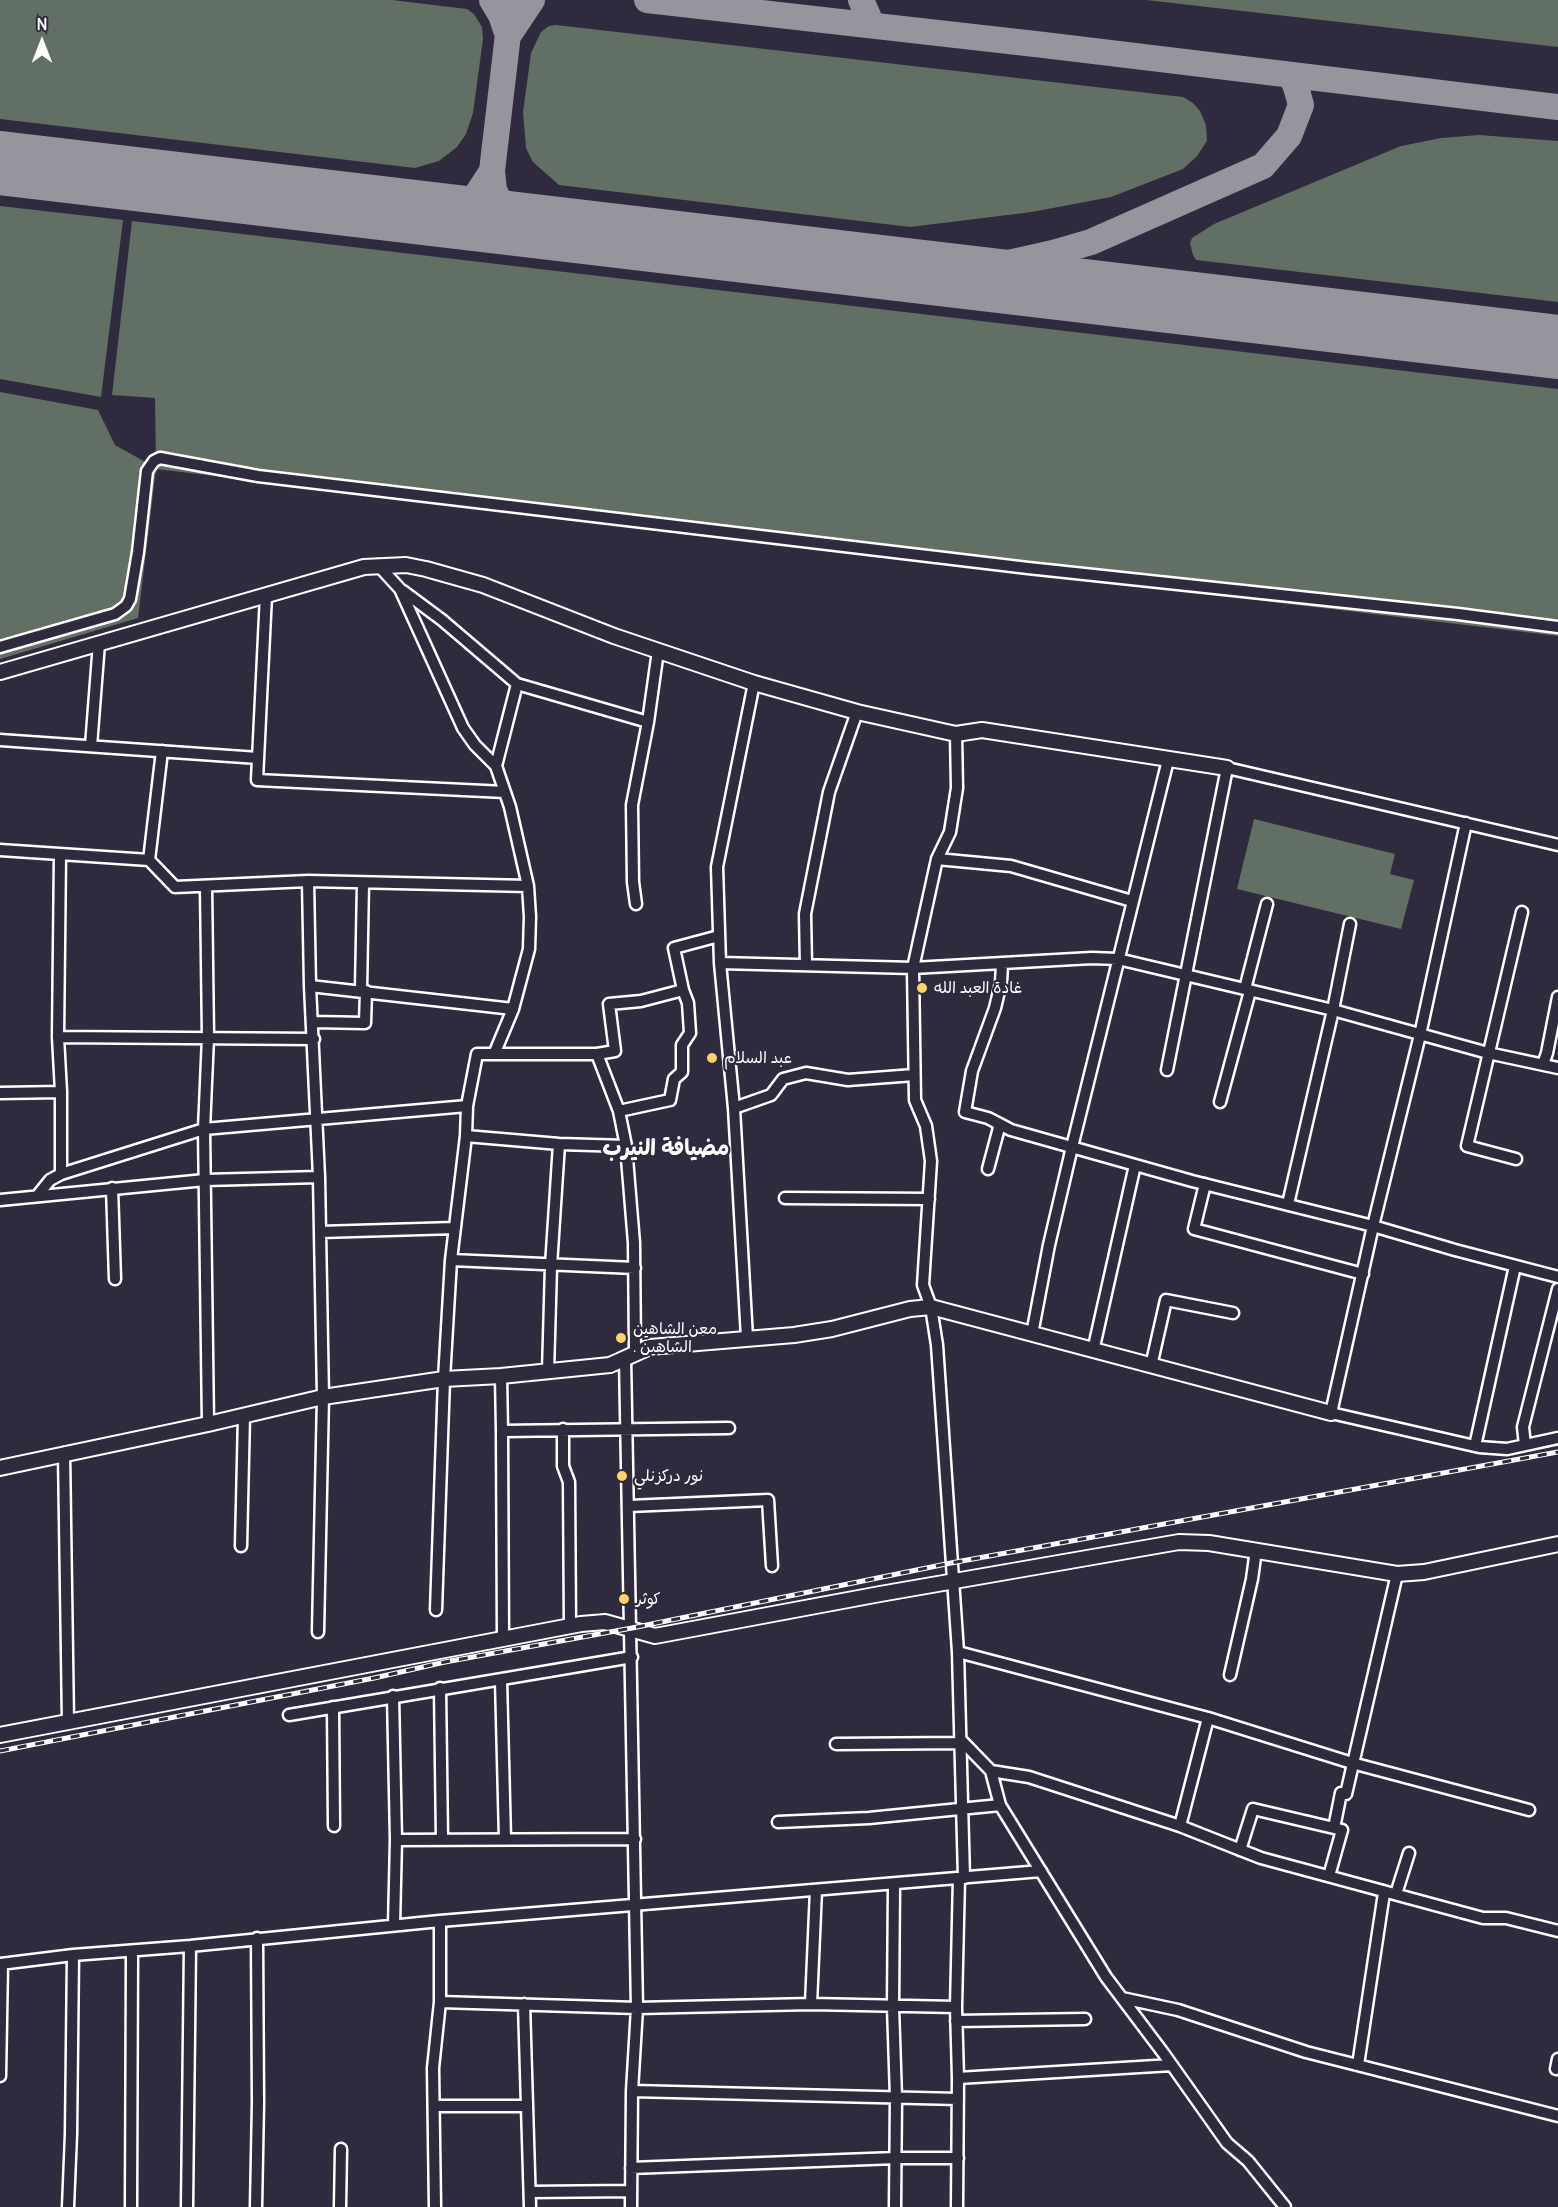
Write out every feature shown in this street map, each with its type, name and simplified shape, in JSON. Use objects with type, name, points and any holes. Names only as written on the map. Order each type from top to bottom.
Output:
[{"type":"street","points":[[0,646],[115,614],[126,606],[130,599],[138,552],[147,471],[154,461],[160,458],[258,476],[1028,568],[1435,611],[1558,627]]},
{"type":"street","points":[[378,565],[400,589],[442,620],[517,684],[648,722]]},
{"type":"street","points":[[0,672],[364,567],[406,565],[483,585],[573,621],[658,651],[754,683],[857,712],[956,734],[982,730],[1227,768],[1558,845]]},
{"type":"street","points":[[400,589],[463,728],[475,745],[496,766],[505,792],[528,886],[529,949],[513,1009],[495,1052]]},
{"type":"street","points":[[266,595],[257,780],[505,792]]},
{"type":"street","points":[[91,746],[99,643]]},
{"type":"street","points":[[636,904],[633,882],[632,805],[648,722],[658,651]]},
{"type":"street","points":[[747,1338],[734,1108],[720,963],[717,867],[754,683]]},
{"type":"street","points":[[496,766],[517,684]]},
{"type":"street","points":[[806,965],[805,914],[830,792],[857,712]]},
{"type":"street","points":[[956,734],[957,788],[950,832],[937,860],[913,968],[915,1100],[926,1125],[931,1161],[923,1285],[931,1307],[937,1345],[958,1652],[963,1808],[956,2007],[957,2207]]},
{"type":"street","points":[[0,740],[258,759]]},
{"type":"street","points":[[149,860],[162,752]]},
{"type":"street","points":[[1032,1334],[1049,1245],[1072,1147],[1168,760]]},
{"type":"street","points":[[1167,1070],[1227,768]]},
{"type":"street","points":[[1331,1413],[1373,1226],[1420,1035],[1466,823]]},
{"type":"street","points":[[0,850],[149,860],[175,887],[308,881],[528,886]]},
{"type":"street","points":[[60,854],[58,1036],[61,1174]]},
{"type":"street","points":[[937,860],[1011,866],[1132,901]]},
{"type":"street","points":[[308,881],[320,1232],[322,1397],[318,1632]]},
{"type":"street","points":[[313,1022],[365,1023],[363,883]]},
{"type":"street","points":[[206,887],[208,1037],[204,1129],[208,1424]]},
{"type":"street","points":[[1220,1102],[1267,904]]},
{"type":"street","points":[[1516,1159],[1467,1146],[1522,912]]},
{"type":"street","points":[[1288,1204],[1333,1010],[1350,924]]},
{"type":"street","points":[[620,1111],[670,1100],[675,1079],[682,1072],[682,1045],[690,1033],[688,1003],[682,990],[675,948],[719,936]]},
{"type":"street","points":[[720,963],[913,968],[1092,958],[1118,959],[1333,1010],[1488,1053],[1558,1068]]},
{"type":"street","points":[[1002,964],[1001,983],[972,1071],[965,1112],[1011,1130],[1135,1165],[1373,1226],[1558,1277]]},
{"type":"street","points":[[310,986],[513,1009]]},
{"type":"street","points":[[436,1610],[444,1379],[451,1260],[466,1136],[467,1106],[477,1054],[495,1052],[597,1054],[615,1051],[609,1004],[641,1001],[682,990]]},
{"type":"street","points":[[1543,1064],[1558,997]]},
{"type":"street","points":[[58,1036],[314,1039]]},
{"type":"street","points":[[597,1054],[620,1111],[626,1146],[635,1268],[628,1430],[637,2008],[632,2091],[631,2207]]},
{"type":"street","points":[[734,1108],[771,1095],[783,1079],[806,1073],[848,1080],[914,1075]]},
{"type":"street","points":[[0,1093],[61,1092]]},
{"type":"street","points":[[38,1194],[50,1180],[61,1174],[204,1129],[467,1106]]},
{"type":"street","points":[[988,1169],[1000,1124]]},
{"type":"street","points":[[466,1136],[559,1144],[626,1146]]},
{"type":"street","points":[[548,1372],[551,1266],[559,1144]]},
{"type":"street","points":[[1093,1351],[1135,1165]]},
{"type":"street","points":[[0,1200],[38,1194],[206,1180],[319,1177]]},
{"type":"street","points":[[1205,1184],[1194,1229],[1363,1274]]},
{"type":"street","points":[[112,1188],[115,1279]]},
{"type":"street","points":[[785,1198],[929,1199]]},
{"type":"street","points":[[320,1232],[455,1228]]},
{"type":"street","points":[[451,1260],[635,1268]]},
{"type":"street","points":[[1474,1446],[1515,1266]]},
{"type":"street","points":[[1525,1445],[1523,1427],[1558,1289]]},
{"type":"street","points":[[1151,1366],[1166,1300],[1233,1313]]},
{"type":"street","points":[[0,1468],[208,1424],[322,1397],[444,1379],[501,1376],[610,1365],[650,1347],[794,1335],[832,1329],[910,1309],[931,1307],[1331,1413],[1474,1446],[1507,1449],[1558,1437]]},
{"type":"street","points":[[501,1376],[503,1639]]},
{"type":"street","points":[[240,1546],[244,1416]]},
{"type":"street","points":[[502,1431],[729,1428]]},
{"type":"street","points":[[563,1429],[563,1466],[569,1482],[570,1626]]},
{"type":"street","points":[[64,1453],[68,1722]]},
{"type":"street","points":[[629,1506],[768,1500],[772,1566]]},
{"type":"street","points":[[0,1735],[570,1626],[605,1622],[655,1636],[1179,1542],[1209,1543],[1397,1574],[1424,1572],[1558,1544]]},
{"type":"street","points":[[1230,1675],[1252,1579],[1256,1550]]},
{"type":"street","points":[[1334,1828],[1341,1793],[1346,1794],[1397,1574]]},
{"type":"street","points":[[958,1652],[1208,1718],[1352,1763],[1529,1810]]},
{"type":"street","points":[[289,1715],[632,1657]]},
{"type":"street","points":[[501,1680],[505,1839]]},
{"type":"street","points":[[440,1688],[442,1840]]},
{"type":"street","points":[[393,1696],[396,1840],[394,1925]]},
{"type":"street","points":[[333,1707],[334,1826]]},
{"type":"street","points":[[1180,1826],[1208,1718]]},
{"type":"street","points":[[836,1744],[960,1741],[991,1771],[1000,1804],[1106,1977],[1227,2143],[1248,2162],[1285,2207]]},
{"type":"street","points":[[991,1771],[1029,1777],[1180,1826],[1261,1858],[1384,1893],[1396,1894],[1483,1918],[1506,1918],[1558,1931]]},
{"type":"street","points":[[778,1822],[869,1818],[1000,1804]]},
{"type":"street","points":[[1240,1850],[1253,1809],[1342,1830],[1329,1876]]},
{"type":"street","points":[[396,1840],[634,1839]]},
{"type":"street","points":[[1396,1894],[1408,1854]]},
{"type":"street","points":[[0,2076],[1,1964],[73,1955],[132,1952],[394,1925],[1041,1871]]},
{"type":"street","points":[[894,1884],[895,2207]]},
{"type":"street","points":[[811,2004],[816,1890]]},
{"type":"street","points":[[1358,2065],[1384,1893]]},
{"type":"street","points":[[435,2207],[433,2068],[440,2002],[440,1921]]},
{"type":"street","points":[[256,2207],[257,1938]]},
{"type":"street","points":[[187,2207],[190,1946]]},
{"type":"street","points":[[131,2207],[132,1952]]},
{"type":"street","points":[[68,2207],[73,1955]]},
{"type":"street","points":[[1122,1998],[1178,2010],[1282,2045],[1558,2116]]},
{"type":"street","points":[[440,2002],[637,2008],[811,2004],[956,2007]]},
{"type":"street","points":[[524,2004],[530,2207]]},
{"type":"street","points":[[956,2021],[1085,2019]]},
{"type":"street","points":[[958,2078],[1172,2065]]},
{"type":"street","points":[[632,2091],[958,2098]]},
{"type":"street","points":[[434,2106],[527,2106]]},
{"type":"street","points":[[340,2207],[341,2149]]},
{"type":"street","points":[[631,2168],[896,2158],[958,2158]]},
{"type":"street","points":[[530,2192],[631,2191]]},
{"type":"green space","points":[[0,0],[392,0],[467,9],[474,14],[482,27],[483,39],[473,113],[466,134],[457,147],[439,161],[415,168],[0,119]]},
{"type":"green space","points":[[1146,0],[1558,0],[1558,47]]},
{"type":"green space","points":[[549,26],[1183,97],[1200,111],[1206,125],[1207,141],[1197,156],[1183,169],[1111,197],[1032,212],[910,227],[559,185],[533,162],[526,148],[523,112],[531,53],[541,32]]},
{"type":"green space","points":[[1479,135],[1558,141],[1558,302],[1196,260],[1193,255],[1190,243],[1192,238],[1214,224],[1401,146],[1441,138]]},
{"type":"green space","points":[[0,206],[123,220],[101,397],[0,379]]},
{"type":"green space","points":[[132,221],[1558,389],[1558,636],[156,469],[138,618],[0,659],[0,392],[98,410],[115,445],[156,468],[155,398],[112,395]]},
{"type":"green space","points":[[1254,819],[1395,854],[1390,874],[1414,880],[1401,929],[1237,889]]},
{"type":"taxiway","points":[[492,0],[501,15],[508,36],[532,0]]},
{"type":"taxiway","points":[[443,215],[473,200],[492,171],[512,0]]},
{"type":"taxiway","points":[[647,0],[1558,107]]},
{"type":"taxiway","points":[[861,0],[872,25]]},
{"type":"taxiway","points":[[934,273],[1004,264],[1091,242],[1263,166],[1289,136],[1301,105],[1291,75]]},
{"type":"taxiway","points":[[492,171],[494,190],[500,202],[524,225]]},
{"type":"runway","points":[[0,163],[1558,347]]},
{"type":"railway","points":[[0,1751],[445,1662],[632,1628],[951,1563],[1558,1452]]},
{"type":"place","name":"غادة العبد الله","points":[[922,988]]},
{"type":"place","name":"عبد السلام","points":[[712,1058]]},
{"type":"place","name":"معن الشاهين . الشاهين","points":[[621,1338]]},
{"type":"place","name":"نور دركزنلي","points":[[622,1476]]},
{"type":"place","name":"كوثر","points":[[624,1599]]},
{"type":"district","name":"مضيافة النيرب","points":[[666,1149]]}]
